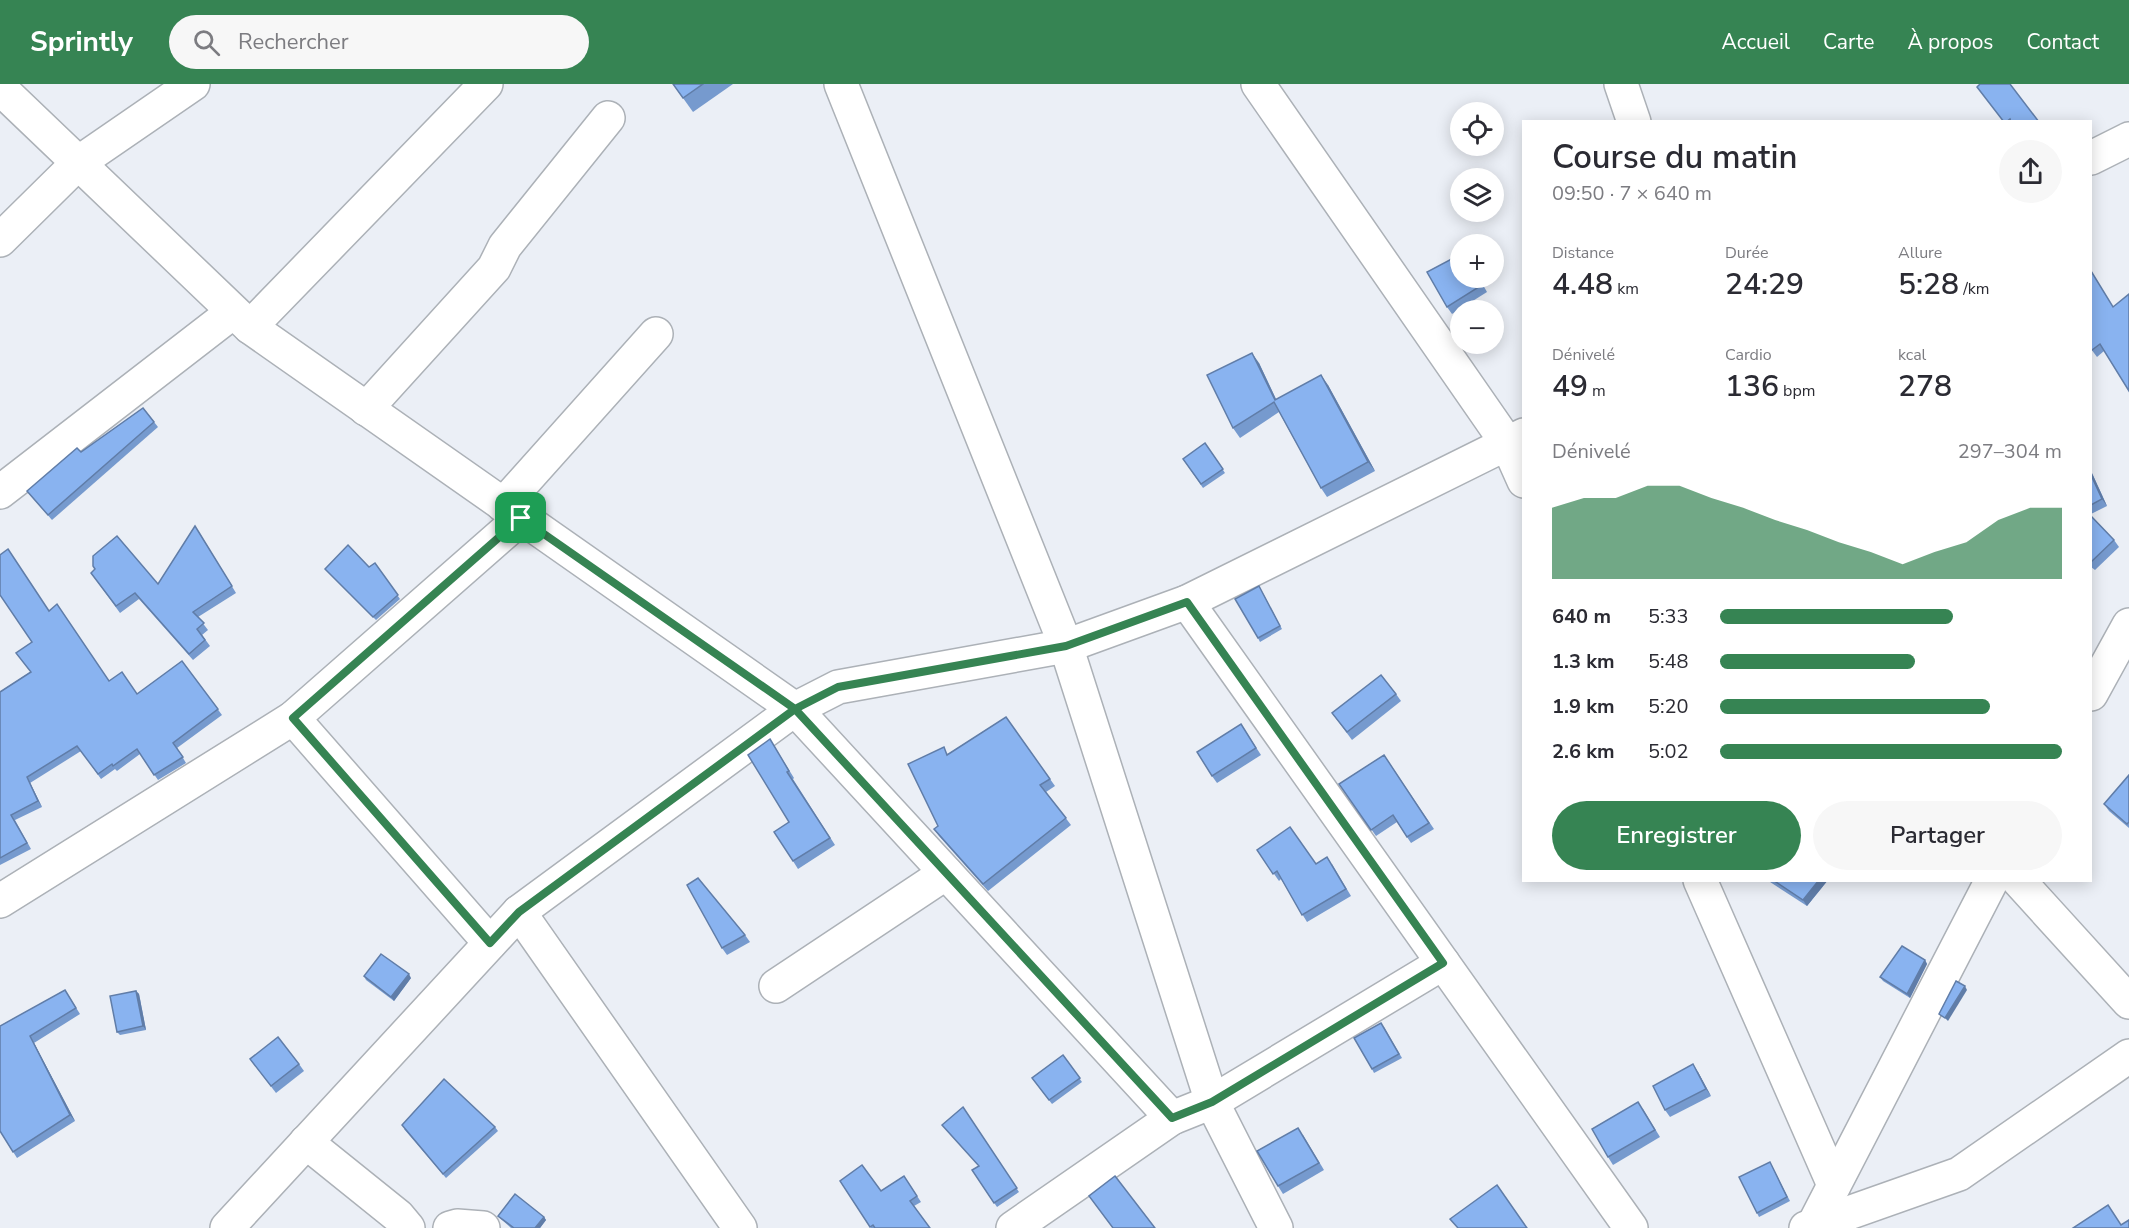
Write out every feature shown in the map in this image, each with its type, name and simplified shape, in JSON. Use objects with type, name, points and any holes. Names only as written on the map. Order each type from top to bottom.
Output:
[{"type":"street","points":[[0,240],[78,163],[193,84]]},
{"type":"street","points":[[0,492],[241,320],[486,84]]},
{"type":"street","points":[[841,84],[1066,646],[1212,1102],[1276,1228]]},
{"type":"street","points":[[1258,84],[1516,439],[1522,470]]},
{"type":"street","points":[[1621,84],[1633,120]]},
{"type":"street","points":[[0,88],[241,320],[795,709],[1172,1118]]},
{"type":"street","points":[[366,409],[494,268],[505,246],[608,118]]},
{"type":"street","points":[[2092,158],[2129,139]]},
{"type":"street","points":[[0,901],[293,718],[512,511],[656,334]]},
{"type":"street","points":[[226,1228],[519,912],[795,709],[838,687],[1066,646],[1187,602],[1516,439]]},
{"type":"street","points":[[1187,602],[1631,1228]]},
{"type":"street","points":[[2092,692],[2129,625]]},
{"type":"street","points":[[293,718],[490,943]]},
{"type":"street","points":[[776,986],[946,873]]},
{"type":"street","points":[[1701,882],[1834,1185]]},
{"type":"street","points":[[1811,1227],[1991,882]]},
{"type":"street","points":[[2020,882],[2129,1002]]},
{"type":"street","points":[[519,912],[740,1228]]},
{"type":"street","points":[[1012,1228],[1172,1118],[1212,1102],[1443,963]]},
{"type":"street","points":[[1811,1227],[1959,1174],[2129,1056]]},
{"type":"street","points":[[306,1142],[398,1216],[408,1228]]},
{"type":"street","points":[[450,1228],[457,1226],[483,1228]]},
{"type":"building","points":[[673,84],[703,84],[683,98]]},
{"type":"building","points":[[1980,84],[2010,84],[2037,120],[2002,120],[1977,87]]},
{"type":"building","points":[[1450,260],[1450,288],[1477,288],[1458,300],[1450,300],[1450,305],[1447,307],[1427,272]]},
{"type":"building","points":[[2092,273],[2113,307],[2129,294],[2129,391],[2100,344],[2092,350]]},
{"type":"building","points":[[1252,353],[1275,400],[1321,375],[1368,462],[1321,488],[1274,402],[1233,428],[1207,375]]},
{"type":"building","points":[[143,408],[154,422],[48,515],[27,491],[77,448],[81,452]]},
{"type":"building","points":[[1205,443],[1223,469],[1201,484],[1183,459]]},
{"type":"building","points":[[2092,477],[2102,499],[2092,504]]},
{"type":"building","points":[[2092,517],[2114,540],[2092,561]]},
{"type":"building","points":[[195,526],[232,586],[193,612],[204,623],[197,629],[205,640],[189,654],[135,593],[116,606],[91,573],[95,569],[93,556],[117,536],[158,584]]},
{"type":"building","points":[[348,545],[369,567],[375,563],[398,595],[373,617],[325,569]]},
{"type":"building","points":[[8,549],[49,611],[57,604],[109,681],[122,672],[137,694],[182,661],[218,709],[173,743],[183,757],[154,775],[137,749],[98,774],[77,746],[27,777],[38,801],[11,815],[27,843],[0,858],[0,692],[31,672],[16,653],[32,642],[0,595],[0,555]]},
{"type":"building","points":[[1259,586],[1280,626],[1258,638],[1235,599]]},
{"type":"building","points":[[1381,675],[1396,694],[1347,732],[1332,713]]},
{"type":"building","points":[[1006,717],[1050,779],[1040,785],[1066,818],[983,884],[934,829],[938,826],[908,764],[944,747],[947,755]]},
{"type":"building","points":[[1241,724],[1256,748],[1212,776],[1197,752]]},
{"type":"building","points":[[770,739],[789,771],[787,772],[830,838],[793,861],[774,832],[789,822],[748,755]]},
{"type":"building","points":[[1384,755],[1429,823],[1407,837],[1393,815],[1371,830],[1339,784]]},
{"type":"building","points":[[2129,775],[2129,822],[2127,824],[2104,804]]},
{"type":"building","points":[[1290,827],[1316,864],[1327,857],[1346,889],[1302,915],[1277,871],[1273,874],[1257,850]]},
{"type":"building","points":[[698,878],[745,935],[722,948],[687,885]]},
{"type":"building","points":[[1776,882],[1817,882],[1803,900]]},
{"type":"building","points":[[1902,946],[1925,960],[1907,994],[1880,977]]},
{"type":"building","points":[[381,954],[409,974],[391,997],[364,976]]},
{"type":"building","points":[[1956,981],[1965,986],[1945,1018],[1939,1014]]},
{"type":"building","points":[[65,990],[76,1008],[30,1036],[70,1115],[13,1152],[0,1131],[0,1026]]},
{"type":"building","points":[[136,991],[143,1026],[117,1032],[110,996]]},
{"type":"building","points":[[1381,1023],[1399,1054],[1372,1069],[1354,1038]]},
{"type":"building","points":[[278,1037],[299,1064],[271,1086],[250,1059]]},
{"type":"building","points":[[1063,1055],[1080,1078],[1049,1100],[1032,1078]]},
{"type":"building","points":[[1693,1064],[1706,1089],[1665,1110],[1653,1086]]},
{"type":"building","points":[[444,1079],[495,1127],[443,1174],[402,1125]]},
{"type":"building","points":[[1638,1102],[1655,1130],[1608,1157],[1592,1129]]},
{"type":"building","points":[[963,1107],[1017,1188],[994,1203],[972,1170],[979,1166],[942,1125]]},
{"type":"building","points":[[1298,1128],[1319,1163],[1278,1186],[1257,1151]]},
{"type":"building","points":[[1770,1162],[1787,1197],[1757,1213],[1739,1177]]},
{"type":"building","points":[[862,1165],[881,1191],[904,1176],[917,1196],[910,1201],[930,1228],[875,1228],[873,1225],[870,1227],[840,1181]]},
{"type":"building","points":[[1115,1176],[1155,1228],[1113,1228],[1089,1196]]},
{"type":"building","points":[[1497,1185],[1527,1228],[1458,1228],[1450,1219]]},
{"type":"building","points":[[515,1194],[544,1217],[535,1228],[514,1228],[498,1216]]},
{"type":"building","points":[[2108,1205],[2121,1225],[2129,1220],[2129,1228],[2073,1228]]},
{"type":"route","points":[[521,518],[293,718],[490,943],[519,912],[795,709],[838,687],[1066,646],[1187,602],[1443,963],[1212,1102],[1172,1118],[795,709],[521,518]]}]
